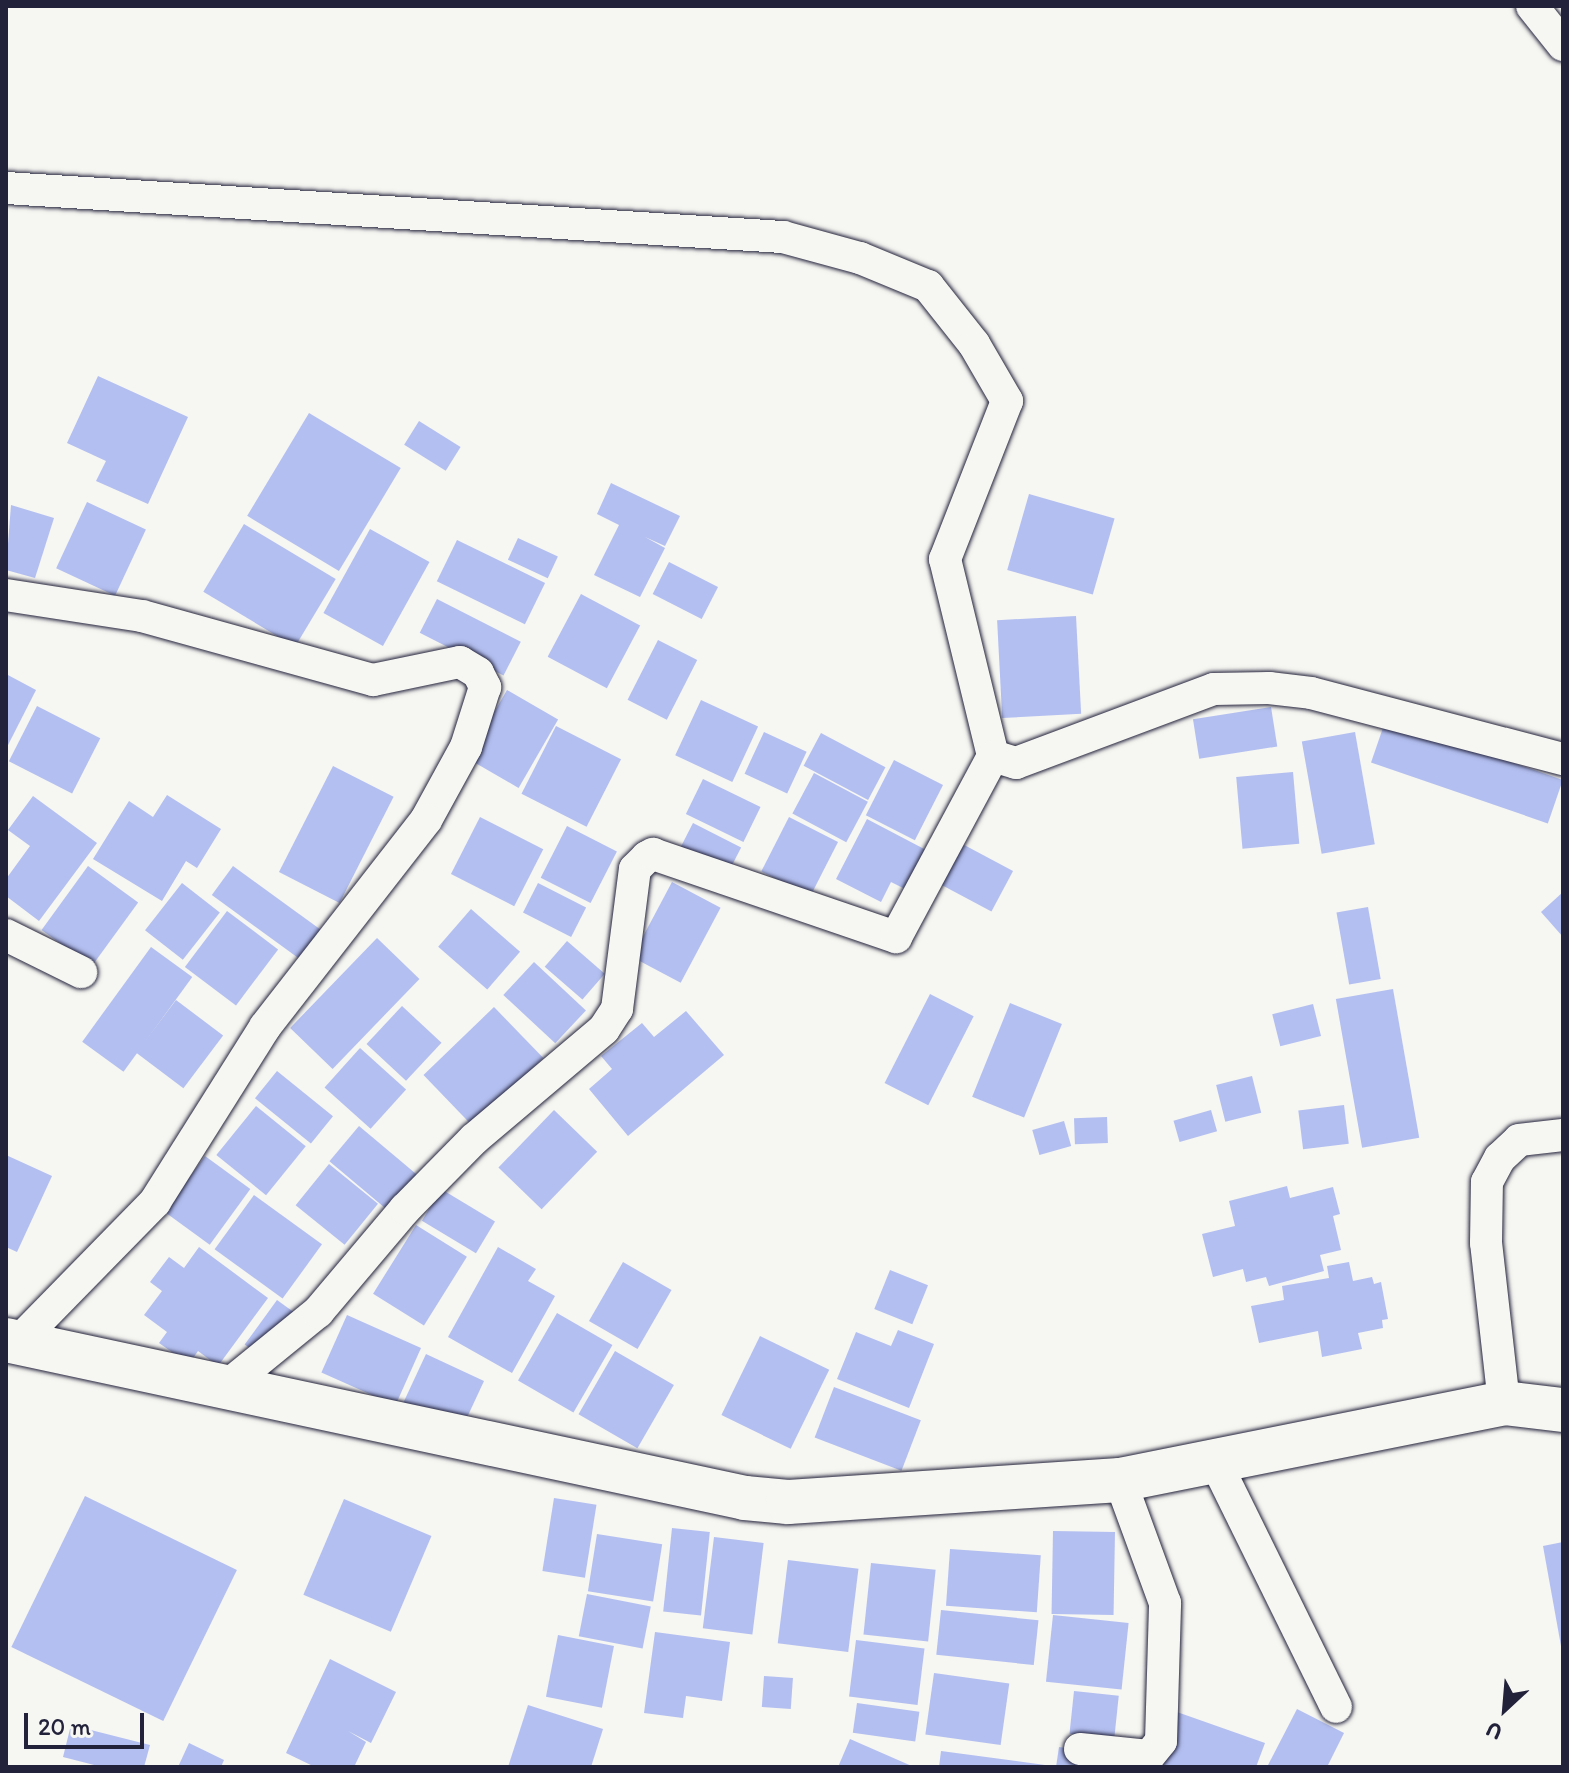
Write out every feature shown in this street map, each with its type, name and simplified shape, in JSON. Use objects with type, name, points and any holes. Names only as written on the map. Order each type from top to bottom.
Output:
[{"type":"street","points":[[1532,6],[1563,45]]},
{"type":"street","points":[[6,188],[783,237],[860,258],[928,286],[974,344],[1007,401],[945,559],[993,756],[896,937],[653,854],[647,857],[635,869],[617,1009],[604,1029],[474,1139],[405,1209],[318,1312],[222,1390]]},
{"type":"street","points":[[6,595],[142,616],[373,680],[460,662],[478,673],[485,687],[466,747],[426,820],[265,1027],[155,1202],[12,1342]]},
{"type":"street","points":[[993,756],[1016,763],[1214,689],[1269,688],[1311,693],[1563,759]]},
{"type":"street","points":[[6,935],[81,972]]},
{"type":"street","points":[[1504,1403],[1486,1243],[1487,1182],[1500,1158],[1519,1140],[1563,1135]]},
{"type":"street","points":[[12,1342],[222,1390],[745,1498],[831,1500],[1120,1480],[1504,1403],[1563,1410]]},
{"type":"street","points":[[1215,1461],[1336,1707]]},
{"type":"street","points":[[1080,1749],[1149,1756],[1161,1741],[1165,1603],[1120,1480]]},
{"type":"building","points":[[98,376],[188,417],[148,504],[96,481],[106,461],[67,443]]},
{"type":"building","points":[[309,413],[401,468],[339,571],[247,516]]},
{"type":"building","points":[[419,421],[461,447],[446,471],[404,445]]},
{"type":"building","points":[[611,483],[680,516],[665,546],[645,537],[665,548],[640,597],[594,575],[619,525],[597,514]]},
{"type":"building","points":[[1029,494],[1115,519],[1093,594],[1007,570]]},
{"type":"building","points":[[87,502],[146,529],[115,596],[56,568]]},
{"type":"building","points":[[11,505],[54,518],[35,578],[6,570]]},
{"type":"building","points":[[244,524],[336,579],[295,647],[203,592]]},
{"type":"building","points":[[370,529],[429,562],[383,646],[323,613]]},
{"type":"building","points":[[518,538],[558,557],[548,578],[508,560]]},
{"type":"building","points":[[457,540],[545,583],[525,624],[437,581]]},
{"type":"building","points":[[669,562],[718,587],[702,619],[653,594]]},
{"type":"building","points":[[581,594],[640,625],[607,688],[548,657]]},
{"type":"building","points":[[437,599],[521,642],[504,676],[420,633]]},
{"type":"building","points":[[1076,616],[1081,714],[1002,718],[997,620]]},
{"type":"building","points":[[658,640],[697,660],[667,720],[628,700]]},
{"type":"building","points":[[6,674],[36,690],[6,749]]},
{"type":"building","points":[[507,690],[558,719],[519,788],[468,758]]},
{"type":"building","points":[[701,700],[758,727],[732,782],[675,755]]},
{"type":"building","points":[[37,706],[100,738],[72,793],[9,761]]},
{"type":"building","points":[[1271,707],[1277,747],[1199,759],[1193,719]]},
{"type":"building","points":[[1386,719],[1563,780],[1548,823],[1371,762]]},
{"type":"building","points":[[556,726],[621,759],[587,827],[521,794]]},
{"type":"building","points":[[764,732],[807,752],[787,794],[745,774]]},
{"type":"building","points":[[1355,732],[1375,844],[1322,854],[1302,741]]},
{"type":"building","points":[[821,733],[885,767],[868,800],[804,766]]},
{"type":"building","points":[[894,760],[943,785],[915,840],[866,815]]},
{"type":"building","points":[[333,766],[394,797],[340,903],[279,872]]},
{"type":"building","points":[[1293,772],[1299,844],[1242,849],[1236,777]]},
{"type":"building","points":[[814,773],[868,802],[846,842],[792,814]]},
{"type":"building","points":[[703,779],[761,807],[743,842],[686,814]]},
{"type":"building","points":[[167,795],[221,829],[197,868],[186,861],[162,901],[93,859],[129,801],[153,817]]},
{"type":"building","points":[[33,796],[97,843],[39,921],[6,896],[6,879],[30,846],[8,830]]},
{"type":"building","points":[[480,817],[543,849],[514,906],[451,874]]},
{"type":"building","points":[[789,817],[838,842],[810,896],[761,871]]},
{"type":"building","points":[[867,819],[928,851],[907,890],[891,882],[881,902],[836,879]]},
{"type":"building","points":[[693,823],[741,848],[729,872],[681,847]]},
{"type":"building","points":[[567,826],[617,851],[591,903],[541,878]]},
{"type":"building","points":[[953,839],[1013,871],[991,912],[931,880]]},
{"type":"building","points":[[88,866],[138,902],[92,966],[42,930]]},
{"type":"building","points":[[233,866],[330,937],[309,966],[212,895]]},
{"type":"building","points":[[672,882],[721,908],[681,983],[632,957]]},
{"type":"building","points":[[182,883],[220,913],[183,960],[145,930]]},
{"type":"building","points":[[538,883],[586,908],[571,937],[523,912]]},
{"type":"building","points":[[1563,892],[1563,937],[1541,912]]},
{"type":"building","points":[[1368,907],[1381,979],[1349,984],[1336,913]]},
{"type":"building","points":[[471,909],[520,952],[487,989],[438,947]]},
{"type":"building","points":[[227,911],[278,950],[236,1005],[185,967]]},
{"type":"building","points":[[377,938],[419,979],[333,1069],[290,1028]]},
{"type":"building","points":[[567,941],[605,974],[582,999],[545,967]]},
{"type":"building","points":[[151,947],[192,977],[123,1072],[82,1042]]},
{"type":"building","points":[[534,962],[586,1010],[555,1043],[503,995]]},
{"type":"building","points":[[1393,989],[1419,1138],[1362,1148],[1336,999]]},
{"type":"building","points":[[930,994],[974,1016],[928,1105],[885,1083]]},
{"type":"building","points":[[176,1000],[223,1036],[183,1088],[136,1053]]},
{"type":"building","points":[[1010,1003],[1062,1024],[1024,1118],[972,1097]]},
{"type":"building","points":[[1313,1004],[1321,1036],[1280,1046],[1272,1014]]},
{"type":"building","points":[[402,1006],[441,1043],[406,1081],[367,1044]]},
{"type":"building","points":[[494,1007],[543,1058],[473,1126],[424,1075]]},
{"type":"building","points":[[686,1011],[724,1055],[628,1136],[589,1089],[612,1069],[601,1056],[642,1023],[654,1037]]},
{"type":"building","points":[[360,1048],[406,1089],[371,1129],[325,1087]]},
{"type":"building","points":[[277,1071],[333,1116],[311,1144],[255,1098]]},
{"type":"building","points":[[1252,1076],[1261,1113],[1225,1122],[1216,1085]]},
{"type":"building","points":[[1344,1105],[1349,1144],[1303,1149],[1298,1111]]},
{"type":"building","points":[[256,1106],[306,1146],[266,1195],[216,1155]]},
{"type":"building","points":[[554,1110],[597,1152],[542,1209],[498,1168]]},
{"type":"building","points":[[1211,1110],[1217,1131],[1180,1142],[1174,1121]]},
{"type":"building","points":[[1107,1117],[1108,1143],[1075,1144],[1074,1118]]},
{"type":"building","points":[[1064,1121],[1071,1146],[1039,1155],[1032,1130]]},
{"type":"building","points":[[359,1126],[422,1179],[392,1214],[329,1161]]},
{"type":"building","points":[[6,1155],[52,1176],[17,1252],[6,1247]]},
{"type":"building","points":[[205,1156],[250,1189],[210,1245],[164,1212]]},
{"type":"building","points":[[329,1164],[378,1204],[345,1245],[296,1205]]},
{"type":"building","points":[[1287,1186],[1290,1198],[1333,1187],[1340,1214],[1333,1216],[1341,1250],[1320,1255],[1324,1271],[1269,1286],[1266,1277],[1246,1282],[1243,1269],[1213,1277],[1202,1234],[1235,1226],[1229,1201]]},
{"type":"building","points":[[441,1189],[495,1221],[476,1253],[422,1221]]},
{"type":"building","points":[[254,1195],[322,1244],[283,1299],[215,1249]]},
{"type":"building","points":[[416,1225],[467,1257],[424,1325],[373,1294]]},
{"type":"building","points":[[199,1247],[268,1298],[218,1366],[198,1351],[189,1364],[159,1343],[167,1332],[144,1315],[162,1291],[150,1282],[169,1257],[184,1268]]},
{"type":"building","points":[[498,1247],[536,1269],[528,1281],[555,1296],[512,1373],[448,1337]]},
{"type":"building","points":[[623,1262],[671,1290],[637,1349],[589,1321]]},
{"type":"building","points":[[1349,1262],[1353,1281],[1372,1277],[1374,1284],[1381,1282],[1388,1319],[1382,1320],[1383,1328],[1358,1333],[1362,1349],[1322,1357],[1318,1331],[1259,1343],[1251,1306],[1284,1300],[1282,1286],[1329,1278],[1327,1266]]},
{"type":"building","points":[[890,1270],[928,1285],[912,1324],[874,1309]]},
{"type":"building","points":[[277,1300],[300,1317],[268,1362],[245,1344]]},
{"type":"building","points":[[557,1313],[612,1345],[573,1413],[518,1381]]},
{"type":"building","points":[[347,1315],[421,1348],[395,1405],[321,1373]]},
{"type":"building","points":[[898,1330],[934,1344],[909,1408],[837,1379],[856,1332],[891,1346]]},
{"type":"building","points":[[760,1336],[829,1370],[791,1449],[721,1415]]},
{"type":"building","points":[[615,1351],[674,1385],[637,1448],[578,1414]]},
{"type":"building","points":[[426,1354],[484,1381],[460,1433],[402,1406]]},
{"type":"building","points":[[834,1387],[921,1420],[901,1471],[815,1437]]},
{"type":"building","points":[[85,1496],[237,1570],[163,1721],[11,1647]]},
{"type":"building","points":[[554,1498],[596,1505],[585,1578],[542,1571]]},
{"type":"building","points":[[344,1499],[431,1536],[391,1632],[303,1595]]},
{"type":"building","points":[[672,1528],[710,1532],[701,1616],[663,1612]]},
{"type":"building","points":[[1053,1531],[1115,1532],[1114,1615],[1052,1614]]},
{"type":"building","points":[[597,1534],[662,1544],[653,1602],[588,1591]]},
{"type":"building","points":[[714,1537],[764,1543],[752,1634],[703,1628]]},
{"type":"building","points":[[1563,1542],[1563,1646],[1561,1646],[1543,1546]]},
{"type":"building","points":[[950,1549],[1041,1555],[1037,1612],[946,1606]]},
{"type":"building","points":[[788,1560],[858,1569],[848,1652],[778,1643]]},
{"type":"building","points":[[871,1563],[936,1570],[928,1641],[863,1635]]},
{"type":"building","points":[[587,1594],[651,1606],[643,1649],[579,1636]]},
{"type":"building","points":[[941,1610],[1038,1620],[1034,1665],[936,1655]]},
{"type":"building","points":[[1053,1615],[1129,1623],[1122,1690],[1046,1682]]},
{"type":"building","points":[[655,1632],[730,1642],[722,1701],[686,1696],[683,1718],[644,1713]]},
{"type":"building","points":[[558,1635],[614,1646],[602,1708],[546,1697]]},
{"type":"building","points":[[856,1640],[924,1648],[918,1705],[849,1697]]},
{"type":"building","points":[[330,1659],[396,1692],[371,1743],[348,1731],[366,1742],[354,1767],[315,1767],[286,1753]]},
{"type":"building","points":[[934,1673],[1009,1684],[1001,1745],[925,1734]]},
{"type":"building","points":[[764,1676],[793,1678],[791,1709],[762,1707]]},
{"type":"building","points":[[1074,1691],[1119,1696],[1114,1738],[1070,1734]]},
{"type":"building","points":[[857,1703],[919,1712],[915,1741],[853,1733]]},
{"type":"building","points":[[528,1705],[603,1729],[591,1767],[508,1767]]},
{"type":"building","points":[[1297,1709],[1344,1733],[1327,1767],[1267,1767]]},
{"type":"building","points":[[1177,1712],[1265,1743],[1256,1767],[1158,1767]]},
{"type":"building","points":[[71,1725],[150,1745],[144,1767],[102,1767],[63,1757]]},
{"type":"building","points":[[850,1739],[914,1767],[838,1767]]},
{"type":"building","points":[[189,1743],[224,1760],[221,1767],[178,1767]]},
{"type":"building","points":[[1059,1747],[1140,1758],[1138,1767],[1056,1767]]},
{"type":"building","points":[[941,1751],[1045,1765],[1045,1767],[939,1767]]}]
